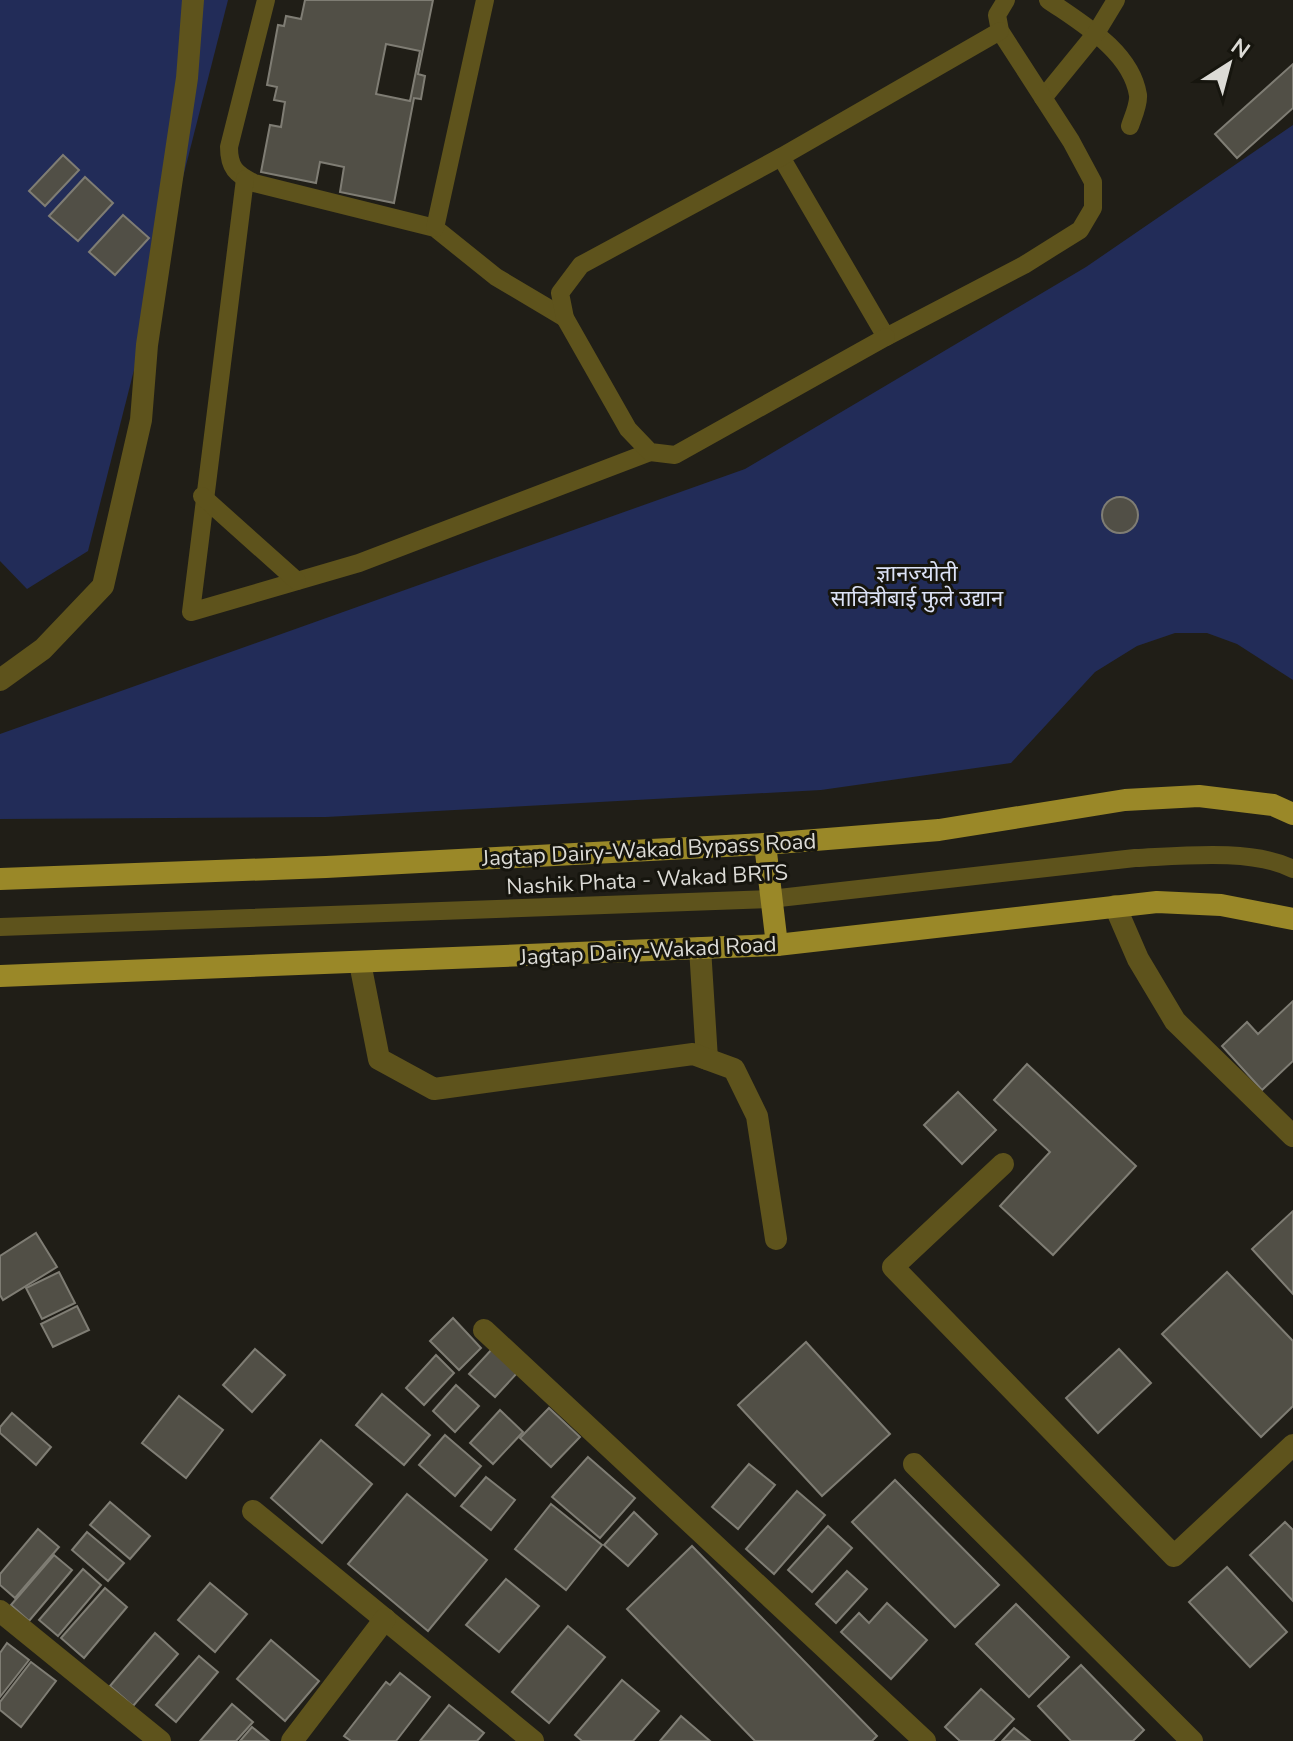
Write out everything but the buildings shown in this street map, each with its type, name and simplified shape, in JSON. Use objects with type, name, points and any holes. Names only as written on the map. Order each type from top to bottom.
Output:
[{"type":"main road","name":"Jagtap Dairy-Wakad Bypass Road","points":[[0,879],[326,867],[765,844],[939,830],[1140,799],[1199,796],[1273,805],[1293,814]]},
{"type":"main road","points":[[765,844],[777,945]]},
{"type":"main road","name":"Jagtap Dairy-Wakad Road","points":[[0,976],[777,945],[1115,906],[1194,902],[1293,919]]},
{"type":"street","points":[[0,680],[43,649],[103,586],[141,420],[147,345],[187,78],[193,0]]},
{"type":"street","points":[[1115,906],[1138,959],[1175,1021],[1293,1136]]},
{"type":"street","points":[[700,948],[707,1059]]},
{"type":"street","points":[[360,963],[379,1059],[434,1089],[693,1054],[734,1069],[757,1116],[776,1239]]},
{"type":"street","points":[[1003,1164],[893,1267],[1174,1556],[1293,1445]]},
{"type":"street","points":[[484,1330],[925,1741]]},
{"type":"street","points":[[914,1464],[1192,1741]]},
{"type":"street","points":[[253,1511],[533,1741]]},
{"type":"street","points":[[0,1611],[160,1741]]},
{"type":"street","points":[[292,1741],[385,1619]]},
{"type":"lane","points":[[266,0],[229,147],[229,163],[245,179],[435,228],[496,277],[565,318]]},
{"type":"lane","points":[[435,228],[485,0]]},
{"type":"lane","points":[[245,179],[202,496],[191,612],[359,563],[650,452],[675,455],[886,337],[1024,265],[1080,230],[1093,208],[1093,182],[1000,31],[997,15],[1006,0]]},
{"type":"lane","points":[[1048,0],[1096,33],[1128,70],[1139,97],[1130,126]]},
{"type":"lane","points":[[1043,98],[1096,33],[1116,0]]},
{"type":"lane","points":[[650,452],[628,429],[565,318],[560,293],[581,265],[781,157],[1000,31]]},
{"type":"lane","points":[[781,157],[886,337]]},
{"type":"lane","points":[[202,496],[297,581]]},
{"type":"lane","name":"Nashik Phata - Wakad BRTS","points":[[0,927],[770,899],[1135,858],[1193,855],[1277,860],[1293,869]]},
{"type":"green space","points":[[0,0],[228,0],[88,551],[27,589],[0,561]]},
{"type":"green space","name":"ज्ञानज्योती सावित्रीबाई फुले उद्यान","points":[[1293,125],[1293,680],[1237,644],[1207,633],[1175,633],[1137,646],[1095,672],[1011,763],[821,790],[326,817],[0,819],[0,734],[745,469],[1086,267]]}]
